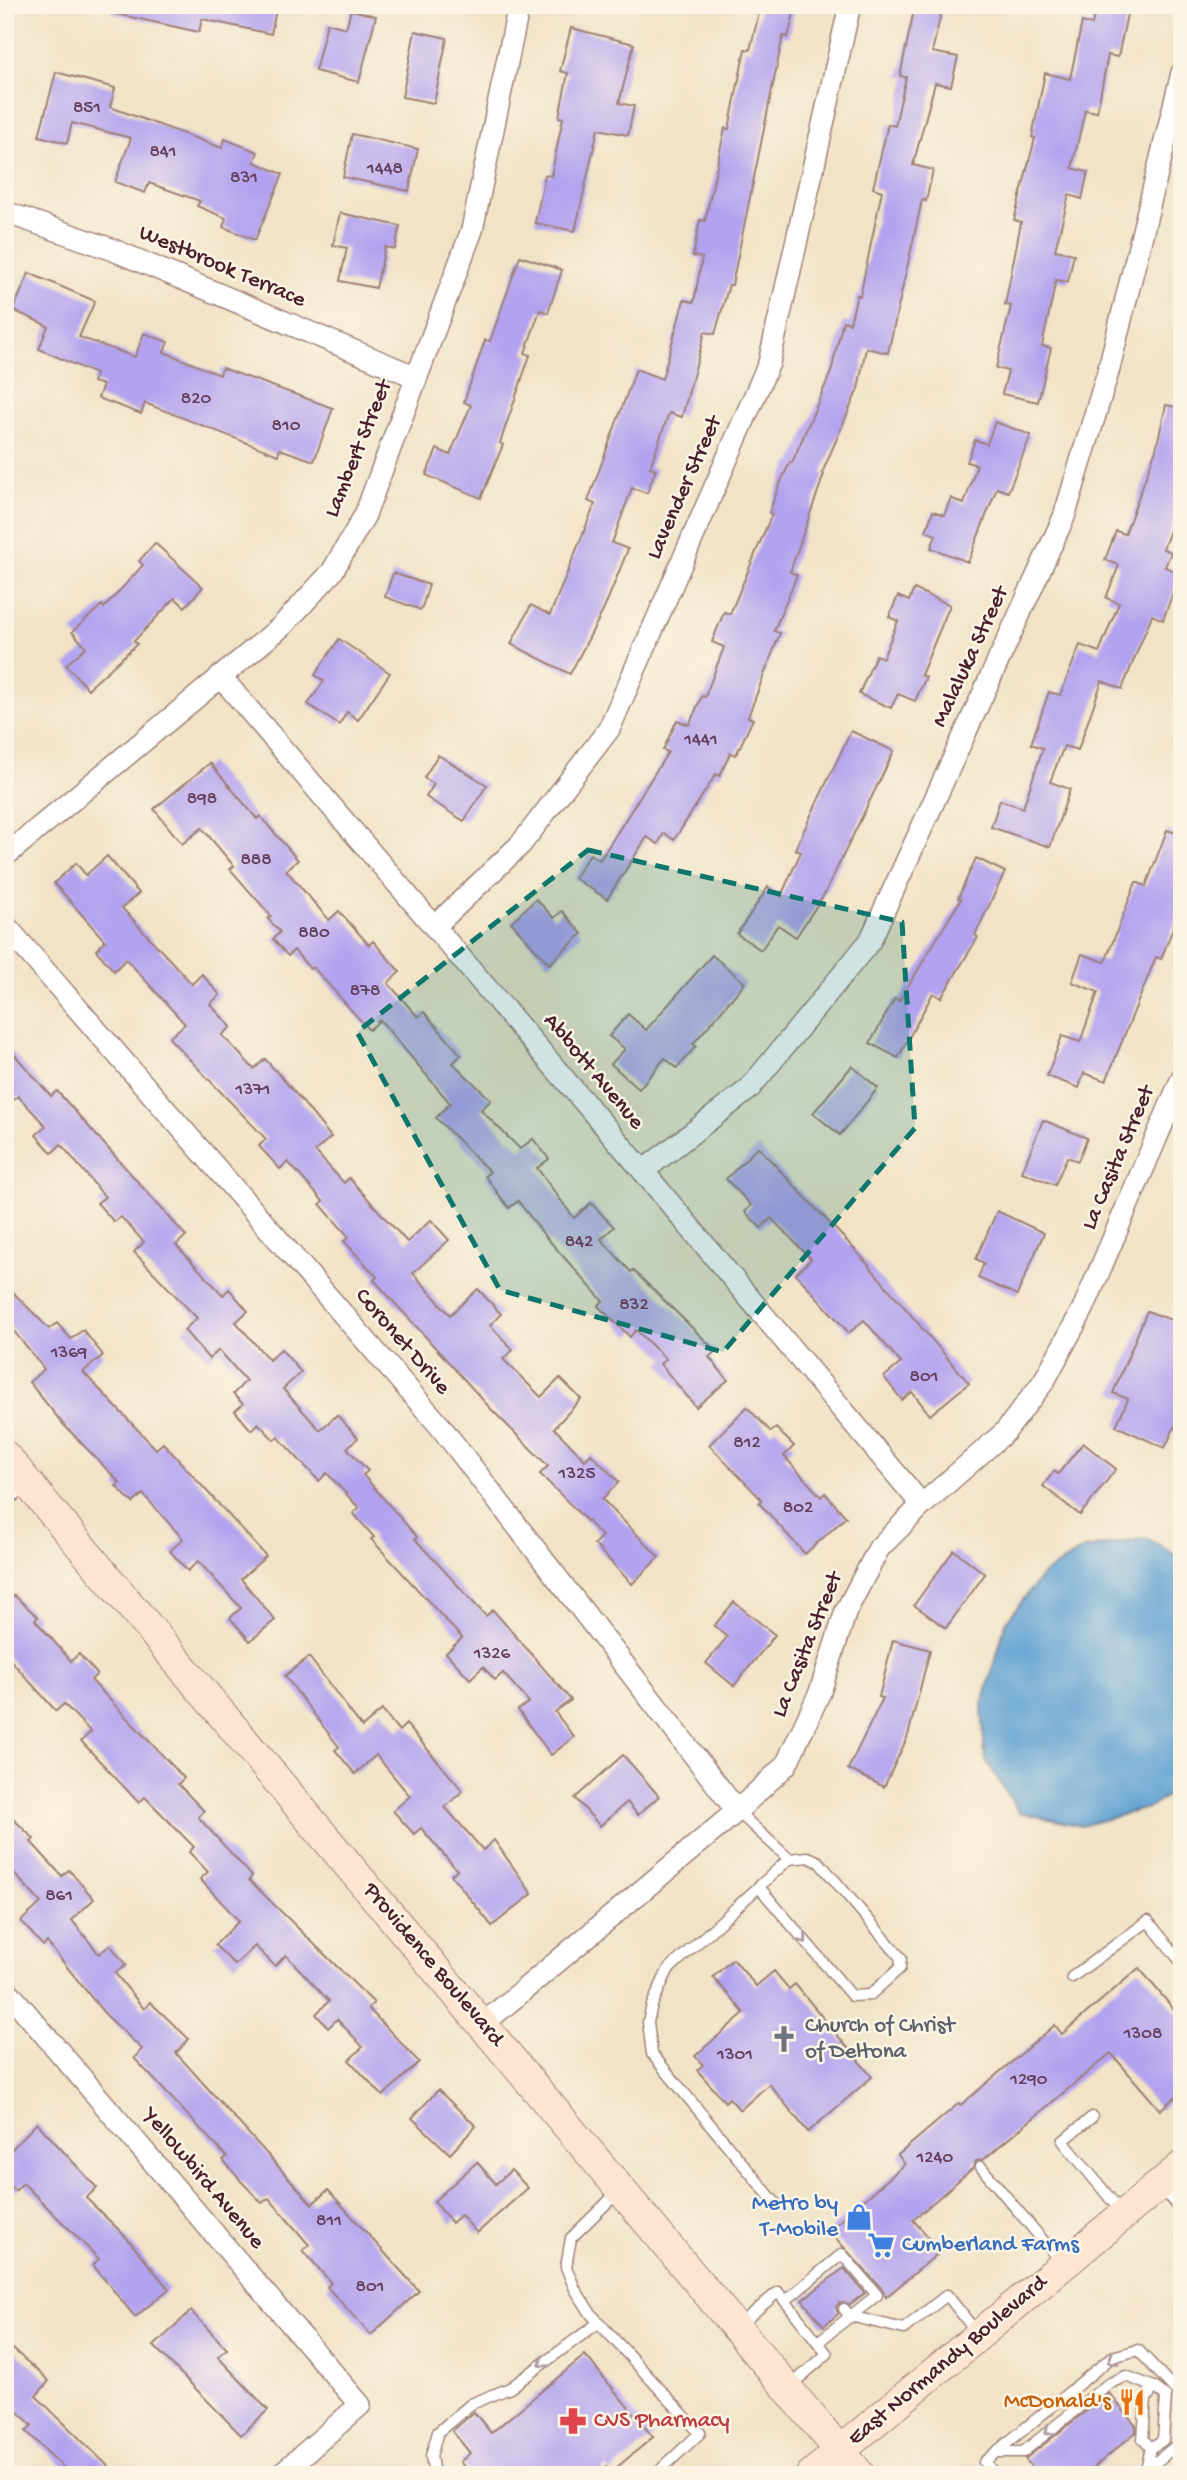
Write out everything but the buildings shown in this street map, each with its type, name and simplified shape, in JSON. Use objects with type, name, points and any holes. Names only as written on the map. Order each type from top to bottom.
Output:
[{"type":"main road","name":"Providence Boulevard","points":[[5,1456],[15,1487],[483,2024],[860,2475]]},
{"type":"main road","name":"East Normandy Boulevard","points":[[811,2475],[1182,2166]]},
{"type":"street","name":"Lambert Street","points":[[5,856],[282,626],[332,572],[365,515],[472,230],[519,5]]},
{"type":"street","name":"Lavender Street","points":[[435,926],[522,844],[609,729],[769,363],[850,5]]},
{"type":"street","name":"Malaluka Street","points":[[643,1171],[749,1089],[870,941],[1064,517],[1108,372],[1182,73]]},
{"type":"street","name":"Westbrook Terrace","points":[[5,212],[111,249],[416,377]]},
{"type":"street","name":"Abbott Avenue","points":[[220,676],[643,1171],[922,1505]]},
{"type":"street","name":"Coronet Drive","points":[[5,925],[440,1426],[737,1811]]},
{"type":"street","name":"La Casita Street","points":[[483,2024],[737,1811],[786,1765],[821,1692],[852,1601],[879,1548],[922,1505],[1005,1432],[1044,1381],[1083,1309],[1182,1078]]},
{"type":"street","name":"Yellowbird Avenue","points":[[5,1988],[360,2404],[279,2475]]},
{"type":"lane","points":[[737,1811],[789,1859]]},
{"type":"lane","points":[[759,1886],[852,1996],[870,1995],[900,1968],[901,1958],[819,1862],[808,1857],[789,1859],[759,1886],[668,1970],[652,2005],[648,2022],[652,2054],[776,2204]]},
{"type":"lane","points":[[1072,1977],[1148,1921],[1182,1963]]},
{"type":"lane","points":[[1092,2117],[1063,2141],[1124,2215]]},
{"type":"lane","points":[[981,2167],[1064,2265]]},
{"type":"lane","points":[[1160,2185],[1182,2211]]},
{"type":"lane","points":[[622,2188],[571,2238],[566,2267],[575,2289],[598,2323],[700,2433],[656,2475]]},
{"type":"lane","points":[[785,2301],[820,2279],[842,2254],[877,2295],[847,2312],[818,2342]]},
{"type":"lane","points":[[738,2326],[778,2292],[827,2354],[788,2388]]},
{"type":"lane","points":[[847,2312],[904,2329],[947,2295],[978,2336]]},
{"type":"lane","points":[[434,2475],[431,2456],[438,2432],[471,2404],[510,2388],[598,2323]]},
{"type":"lane","points":[[996,2475],[984,2462],[1112,2357],[1138,2350],[1182,2397]]},
{"type":"lane","points":[[996,2452],[1023,2452],[1108,2384],[1126,2376],[1154,2387],[1166,2396],[1163,2440],[1151,2448],[1143,2472]]},
{"type":"lane","points":[[1151,2448],[1143,2440],[1146,2399],[1154,2387]]},
{"type":"lane","points":[[1143,2472],[1182,2441]]},
{"type":"highlighted area","points":[[588,850],[902,922],[915,1128],[723,1352],[500,1290],[357,1032]]},
{"type":"water","points":[[1147,1538],[1182,1559],[1182,1784],[1151,1807],[1081,1826],[1019,1812],[985,1759],[982,1707],[1006,1622],[1042,1575],[1084,1549]]},
{"type":"place","name":"Church of Christ of Deltona","points":[[784,2039]]},
{"type":"place","name":"Metro by T-Mobile","points":[[859,2217]]},
{"type":"place","name":"Cumberland Farms","points":[[881,2245]]},
{"type":"place","name":"McDonald's","points":[[1132,2402]]},
{"type":"place","name":"CVS Pharmacy","points":[[573,2421]]}]
